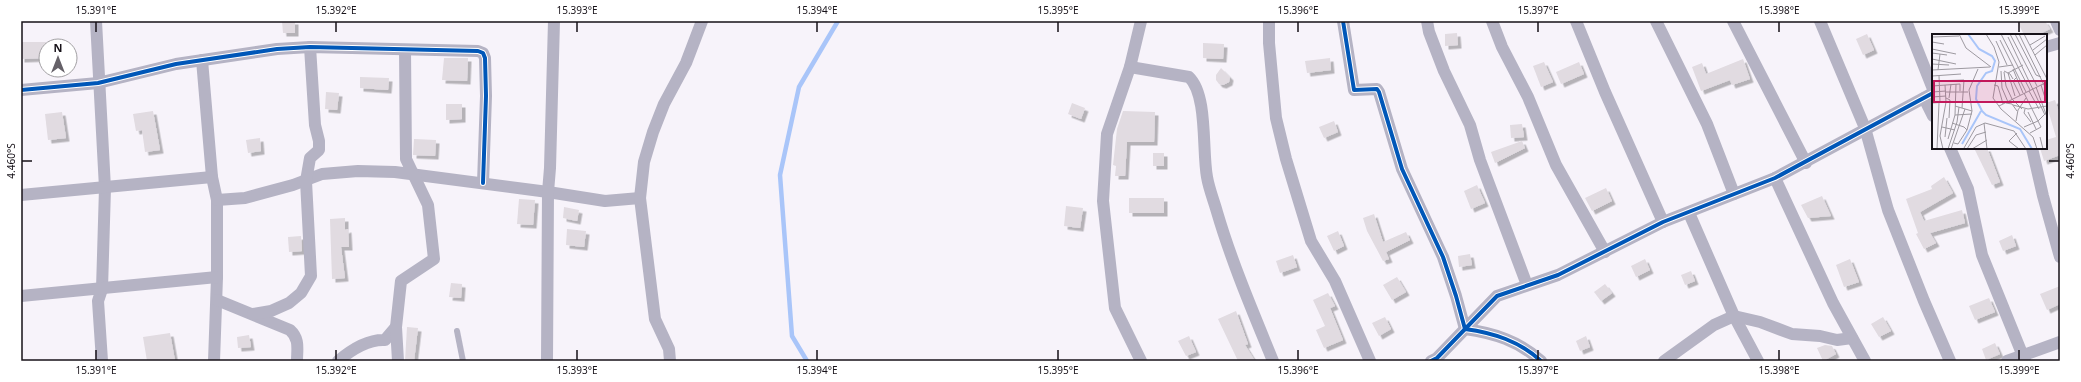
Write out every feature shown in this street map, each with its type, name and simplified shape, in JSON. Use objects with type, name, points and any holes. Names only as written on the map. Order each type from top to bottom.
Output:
[{"type":"street","points":[[96,21],[98,83],[105,188],[102,289],[98,301],[102,361]]},
{"type":"street","points":[[547,361],[548,192],[554,21]]},
{"type":"street","points":[[670,361],[669,349],[655,318],[640,198],[644,162],[653,132],[664,104],[686,63],[702,21]]},
{"type":"street","points":[[1140,21],[1130,67],[1107,134],[1103,201],[1115,308],[1141,361]]},
{"type":"street","points":[[1269,21],[1269,43],[1276,118],[1286,158],[1311,241],[1335,281],[1370,361]]},
{"type":"street","points":[[1343,21],[1354,90],[1377,89],[1379,92],[1402,169],[1442,257],[1456,296],[1465,329]]},
{"type":"street","points":[[1427,21],[1429,32],[1444,71],[1470,126],[1480,160],[1527,285]]},
{"type":"street","points":[[1492,21],[1502,47],[1528,97],[1556,164],[1605,252]]},
{"type":"street","points":[[1576,21],[1608,99],[1663,222]]},
{"type":"street","points":[[1656,21],[1707,124],[1734,194]]},
{"type":"street","points":[[1733,21],[1806,163]]},
{"type":"street","points":[[1820,21],[1865,128],[1888,210],[1924,301],[1950,361]]},
{"type":"street","points":[[1906,21],[1932,86]]},
{"type":"street","points":[[2056,21],[2060,30]]},
{"type":"street","points":[[2047,47],[2060,43]]},
{"type":"street","points":[[21,90],[98,83],[202,60],[265,50],[310,47],[478,51],[483,53],[484,58],[486,96],[483,184]]},
{"type":"street","points":[[253,314],[271,311],[289,303],[301,293],[311,276],[306,181],[310,158],[319,150],[319,141],[315,126],[310,47]]},
{"type":"street","points":[[398,361],[396,327],[401,281],[434,259],[428,205],[406,159],[405,50]]},
{"type":"street","points":[[202,60],[212,177],[217,200],[217,300],[214,361]]},
{"type":"street","points":[[1130,67],[1189,77],[1195,82],[1198,90],[1204,132],[1207,178],[1226,242],[1273,361]]},
{"type":"street","points":[[1431,361],[1437,358],[1497,296],[1558,275],[1663,222],[1775,178],[1806,163],[1865,128],[1928,96],[1932,112]]},
{"type":"street","points":[[1950,149],[1968,189],[1982,255],[2024,358]]},
{"type":"street","points":[[2032,149],[2042,196],[2060,257]]},
{"type":"street","points":[[217,200],[245,198],[306,181],[322,174],[337,172],[395,172],[548,192],[604,201],[640,198]]},
{"type":"street","points":[[21,195],[212,177]]},
{"type":"street","points":[[1775,178],[1833,303],[1864,361]]},
{"type":"street","points":[[1689,213],[1734,316],[1758,361]]},
{"type":"street","points":[[21,296],[217,277]]},
{"type":"street","points":[[217,300],[290,330],[298,341],[297,361]]},
{"type":"street","points":[[1664,361],[1714,325],[1734,316],[1760,322],[1792,334],[1820,336],[1837,340],[1852,338]]},
{"type":"street","points":[[338,361],[349,351],[373,339],[384,340],[396,327]]},
{"type":"street","points":[[1465,329],[1491,333],[1512,341],[1532,353],[1541,361]]},
{"type":"street","points":[[2007,361],[2024,358],[2060,342]]},
{"type":"lane","points":[[457,330],[463,361]]},
{"type":"building","points":[[282,21],[295,21],[295,33],[283,33]]},
{"type":"building","points":[[2017,21],[2045,21],[2050,29],[2039,34],[2024,34]]},
{"type":"building","points":[[1457,33],[1458,45],[1445,46],[1445,34]]},
{"type":"building","points":[[1867,34],[1874,50],[1863,55],[1856,39]]},
{"type":"building","points":[[21,42],[38,42],[38,58],[21,59]]},
{"type":"building","points":[[1203,43],[1224,44],[1223,59],[1203,58]]},
{"type":"building","points":[[444,58],[468,58],[467,81],[442,80]]},
{"type":"building","points":[[1330,58],[1331,70],[1307,73],[1305,61]]},
{"type":"building","points":[[1743,59],[1750,79],[1732,85],[1730,80],[1701,91],[1692,67],[1702,63],[1706,74]]},
{"type":"building","points":[[1544,62],[1553,82],[1541,87],[1533,66]]},
{"type":"building","points":[[1579,62],[1584,74],[1561,84],[1556,72]]},
{"type":"building","points":[[1221,68],[1230,77],[1229,82],[1223,85],[1219,84],[1216,80],[1216,75]]},
{"type":"building","points":[[360,77],[389,78],[388,90],[360,88]]},
{"type":"building","points":[[326,92],[339,93],[337,110],[325,109]]},
{"type":"building","points":[[2055,100],[2060,115],[2060,155],[2044,161],[2040,149],[2047,149],[2047,140],[2056,137],[2047,103]]},
{"type":"building","points":[[1072,103],[1085,108],[1081,119],[1068,114]]},
{"type":"building","points":[[446,104],[462,104],[462,119],[446,120]]},
{"type":"building","points":[[153,111],[160,150],[145,152],[142,130],[136,131],[133,114]]},
{"type":"building","points":[[1123,111],[1155,112],[1154,142],[1127,142],[1125,176],[1115,176],[1116,166],[1113,165],[1117,129]]},
{"type":"building","points":[[62,112],[66,138],[48,140],[45,114]]},
{"type":"building","points":[[1334,121],[1338,132],[1324,138],[1319,127]]},
{"type":"building","points":[[1522,124],[1524,137],[1511,138],[1510,125]]},
{"type":"building","points":[[260,138],[261,151],[248,153],[246,140]]},
{"type":"building","points":[[414,139],[436,140],[435,156],[413,155]]},
{"type":"building","points":[[1522,141],[1525,148],[1495,163],[1491,152]]},
{"type":"building","points":[[1974,149],[1987,149],[2000,182],[1992,185]]},
{"type":"building","points":[[1153,153],[1164,153],[1164,166],[1153,166]]},
{"type":"building","points":[[1944,177],[1953,193],[1920,212],[1924,221],[1962,210],[1965,223],[1930,233],[1936,243],[1924,249],[1916,234],[1918,233],[1906,199],[1932,189],[1931,186]]},
{"type":"building","points":[[1477,185],[1485,203],[1471,209],[1464,191]]},
{"type":"building","points":[[1606,188],[1612,201],[1592,211],[1585,198]]},
{"type":"building","points":[[1822,196],[1831,216],[1808,218],[1801,205]]},
{"type":"building","points":[[1129,198],[1164,198],[1164,213],[1129,213]]},
{"type":"building","points":[[519,199],[535,200],[533,225],[517,224]]},
{"type":"building","points":[[1066,206],[1083,208],[1080,228],[1064,226]]},
{"type":"building","points":[[564,207],[579,210],[577,221],[563,218]]},
{"type":"building","points":[[1374,214],[1383,242],[1406,232],[1410,240],[1386,252],[1389,259],[1383,261],[1367,231],[1363,218]]},
{"type":"building","points":[[345,218],[345,230],[348,229],[349,247],[341,247],[345,278],[332,279],[330,219]]},
{"type":"building","points":[[567,229],[586,231],[584,247],[566,245]]},
{"type":"building","points":[[1338,231],[1344,246],[1334,251],[1327,236]]},
{"type":"building","points":[[2012,235],[2016,246],[2003,251],[1999,241]]},
{"type":"building","points":[[301,236],[302,251],[289,252],[288,237]]},
{"type":"building","points":[[1470,254],[1472,265],[1459,267],[1458,256]]},
{"type":"building","points":[[1293,255],[1297,267],[1280,273],[1276,261]]},
{"type":"building","points":[[1645,259],[1650,270],[1636,277],[1631,266]]},
{"type":"building","points":[[1850,259],[1859,282],[1844,287],[1836,265]]},
{"type":"building","points":[[1691,271],[1695,281],[1685,285],[1681,275]]},
{"type":"building","points":[[1397,277],[1406,292],[1392,300],[1383,285]]},
{"type":"building","points":[[451,283],[462,284],[461,298],[449,297]]},
{"type":"building","points":[[1605,284],[1612,293],[1601,301],[1594,292]]},
{"type":"building","points":[[2060,286],[2060,304],[2047,310],[2040,294]]},
{"type":"building","points":[[1328,293],[1335,306],[1330,308],[1343,340],[1324,348],[1316,330],[1325,326],[1313,300]]},
{"type":"building","points":[[1989,298],[1995,312],[1975,320],[1969,306]]},
{"type":"building","points":[[1236,311],[1248,344],[1245,345],[1255,361],[1238,361],[1218,319]]},
{"type":"building","points":[[1385,317],[1391,329],[1379,336],[1372,323]]},
{"type":"building","points":[[1883,317],[1891,331],[1879,337],[1871,324]]},
{"type":"building","points":[[407,327],[418,328],[414,361],[405,361]]},
{"type":"building","points":[[170,333],[175,361],[147,361],[143,337]]},
{"type":"building","points":[[249,335],[251,347],[238,348],[237,337]]},
{"type":"building","points":[[1189,336],[1196,352],[1186,356],[1178,341]]},
{"type":"building","points":[[1586,336],[1590,347],[1580,351],[1576,341]]},
{"type":"building","points":[[1995,343],[2000,354],[1986,360],[1982,349]]},
{"type":"building","points":[[1825,345],[1832,346],[1836,354],[1823,361],[1817,348]]},
{"type":"waterway","points":[[807,361],[792,336],[780,175],[799,87],[838,21]]},
{"type":"cycle path","points":[[1343,21],[1354,90],[1377,89],[1379,92],[1402,169],[1443,257],[1465,329],[1506,339],[1524,348],[1541,361]]},
{"type":"cycle path","points":[[21,90],[98,83],[176,64],[277,49],[310,47],[478,51],[483,53],[485,58],[486,96],[483,183]]},
{"type":"cycle path","points":[[1431,361],[1437,358],[1497,296],[1558,275],[1663,222],[1775,178],[1932,94]]}]
